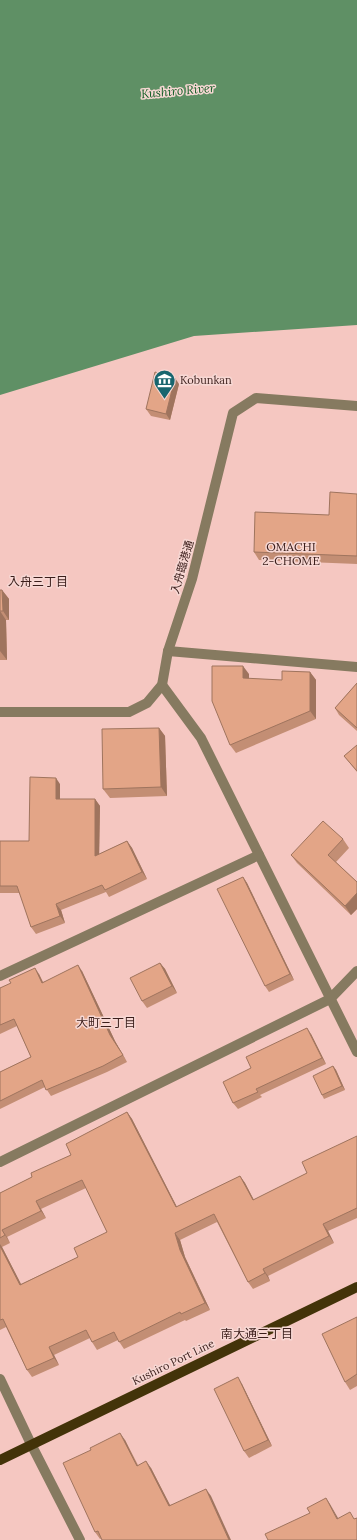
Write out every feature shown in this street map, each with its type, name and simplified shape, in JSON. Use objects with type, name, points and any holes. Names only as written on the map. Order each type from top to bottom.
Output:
[{"type":"main road","name":"Kushiro Port Line","points":[[0,1460],[357,1286]]},
{"type":"street","name":"入舟臨港通","points":[[0,712],[130,712],[147,703],[162,684],[168,651],[192,579],[234,413],[256,398],[357,406]]},
{"type":"street","points":[[168,651],[357,667]]},
{"type":"street","points":[[162,684],[201,738],[357,1052]]},
{"type":"street","points":[[0,976],[259,856]]},
{"type":"street","points":[[0,1162],[330,999],[357,971]]},
{"type":"street","points":[[0,1379],[80,1540]]},
{"type":"water","name":"Kushiro River","points":[[0,0],[357,0],[357,325],[194,336],[0,395]]},
{"type":"building","name":"Kobunkan","points":[[155,372],[175,378],[166,414],[146,409]]},
{"type":"building","points":[[330,492],[357,494],[357,556],[254,552],[255,512],[329,515]]},
{"type":"building","points":[[0,590],[2,590],[3,611],[0,611]]},
{"type":"building","points":[[212,666],[243,666],[243,678],[282,680],[282,671],[310,672],[310,711],[230,745],[212,701]]},
{"type":"building","points":[[357,683],[357,728],[335,708]]},
{"type":"building","points":[[159,728],[161,787],[103,789],[102,729]]},
{"type":"building","points":[[357,745],[357,771],[344,756]]},
{"type":"building","points":[[30,777],[56,778],[56,799],[95,799],[95,856],[127,841],[142,872],[105,890],[102,885],[56,904],[60,916],[31,927],[17,886],[0,886],[0,841],[29,841]]},
{"type":"building","points":[[323,821],[343,839],[328,855],[357,882],[357,893],[345,906],[291,855]]},
{"type":"building","points":[[243,877],[290,974],[265,986],[217,889]]},
{"type":"building","points":[[160,963],[172,986],[142,1001],[130,978]]},
{"type":"building","points":[[78,965],[110,1035],[123,1055],[103,1066],[46,1090],[42,1080],[0,1101],[0,1072],[31,1057],[14,1019],[0,1025],[0,988],[11,983],[9,980],[35,968],[42,983]]},
{"type":"building","points":[[307,1028],[322,1058],[256,1089],[258,1092],[233,1103],[223,1082],[251,1068],[246,1057]]},
{"type":"building","points":[[333,1066],[342,1086],[322,1095],[313,1076]]},
{"type":"building","points":[[127,1112],[176,1207],[240,1176],[253,1200],[307,1173],[302,1162],[357,1136],[357,1208],[323,1224],[329,1236],[263,1269],[265,1273],[248,1282],[214,1214],[175,1233],[180,1250],[205,1303],[181,1314],[180,1312],[119,1342],[114,1332],[92,1342],[86,1330],[49,1347],[54,1358],[27,1370],[3,1319],[0,1320],[0,1246],[20,1285],[78,1257],[74,1248],[107,1232],[82,1180],[36,1201],[41,1211],[2,1230],[5,1235],[0,1238],[0,1193],[32,1177],[31,1173],[71,1155],[66,1144]]},
{"type":"building","points":[[357,1317],[357,1374],[345,1382],[322,1334]]},
{"type":"building","points":[[238,1377],[268,1440],[244,1451],[214,1389]]},
{"type":"building","points":[[120,1433],[137,1466],[146,1461],[169,1506],[206,1489],[229,1540],[102,1540],[98,1531],[95,1532],[63,1463],[91,1450],[90,1448]]},
{"type":"building","points":[[326,1498],[337,1519],[350,1512],[354,1519],[357,1518],[357,1540],[268,1540],[265,1534],[310,1513],[307,1508]]},
{"type":"place","name":"Kobunkan","points":[[165,400]]},
{"type":"district","name":"OMACHI 2-CHOME","points":[[291,554]]},
{"type":"district","name":"入舟三丁目","points":[[38,582]]},
{"type":"district","name":"大町三丁目","points":[[106,1023]]},
{"type":"district","name":"南大通三丁目","points":[[257,1334]]}]
